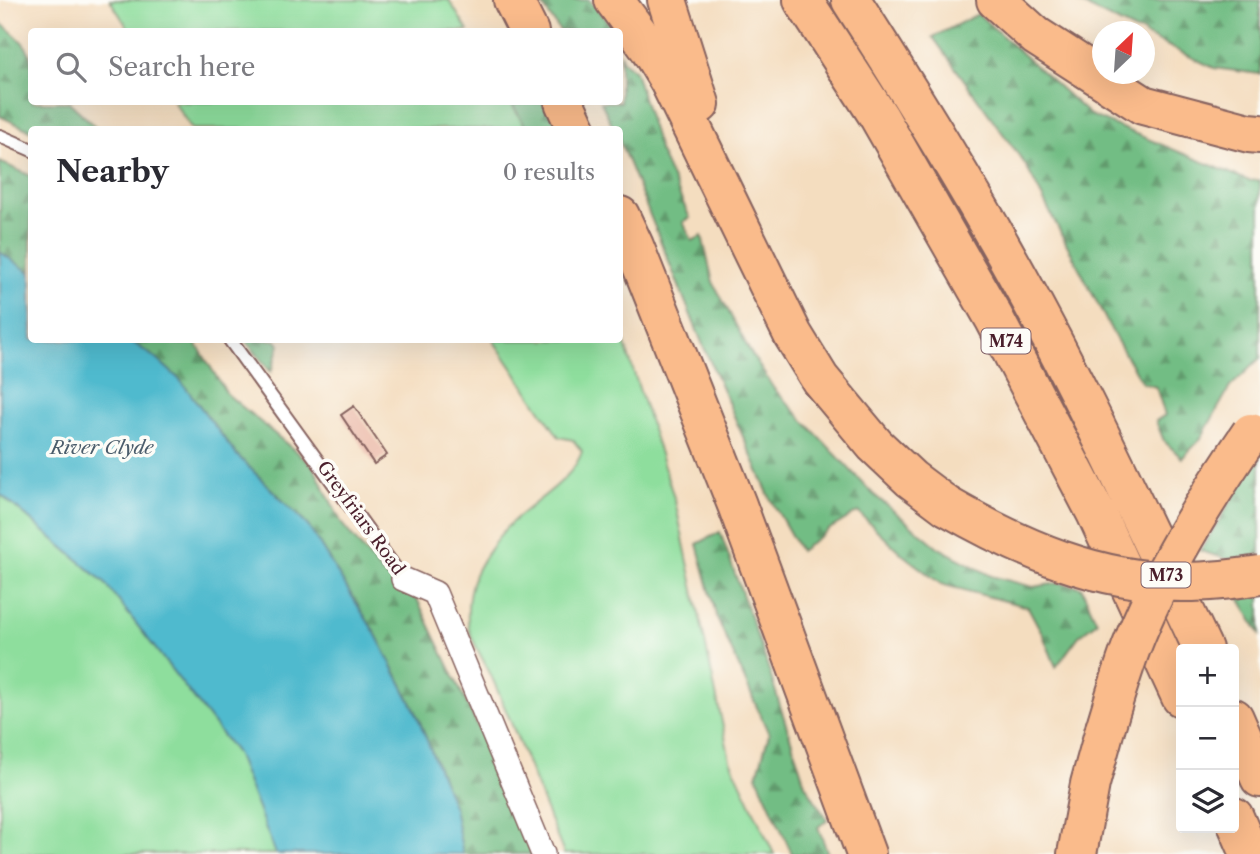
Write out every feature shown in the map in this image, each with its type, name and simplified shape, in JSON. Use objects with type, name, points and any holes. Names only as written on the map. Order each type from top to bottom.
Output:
[{"type":"highway","points":[[513,0],[527,28]]},
{"type":"highway","points":[[614,0],[649,48],[669,82],[793,335],[820,379],[875,445],[911,479],[947,506],[1022,547],[1064,562],[1132,578],[1182,583],[1260,575]]},
{"type":"highway","points":[[667,0],[704,117],[759,264]]},
{"type":"highway","name":"M74","points":[[803,0],[879,117],[994,318],[1097,513],[1176,686]]},
{"type":"highway","name":"M74","points":[[851,0],[991,228],[1097,428],[1201,644]]},
{"type":"highway","points":[[996,0],[1036,36],[1143,105],[1260,134]]},
{"type":"highway","points":[[565,105],[575,126]]},
{"type":"highway","points":[[623,222],[737,505],[866,854]]},
{"type":"highway","name":"M73","points":[[1077,854],[1090,784],[1105,729],[1147,611],[1195,520],[1256,427]]},
{"type":"highway","points":[[1239,730],[1260,778]]},
{"type":"highway","points":[[1239,829],[1250,854]]},
{"type":"street","name":"Greyfriars Road","points":[[403,579],[435,593],[542,854]]},
{"type":"lane","points":[[0,136],[28,148]]},
{"type":"lane","name":"Greyfriars Road","points":[[232,343],[403,579]]},
{"type":"green space","points":[[110,0],[449,0],[466,28],[128,28]]},
{"type":"green space","points":[[539,0],[589,0],[612,28],[558,28]]},
{"type":"green space","points":[[1073,0],[1260,0],[1260,74],[1214,68],[1155,40],[1155,21],[1116,21]]},
{"type":"green space","points":[[978,14],[1090,115],[1249,181],[1260,180],[1260,358],[1230,387],[1200,440],[1182,458],[1164,441],[1156,421],[1165,415],[1156,387],[1142,383],[1116,339],[1025,164],[933,37]]},
{"type":"green space","points":[[0,23],[28,51],[28,105],[72,105],[95,126],[28,126],[28,130],[0,116]]},
{"type":"green space","points":[[623,61],[635,71],[659,150],[690,218],[683,222],[692,241],[702,236],[713,282],[749,350],[774,389],[873,494],[939,548],[991,576],[1033,587],[1059,583],[1081,587],[1097,622],[1079,636],[1056,667],[1028,607],[941,584],[903,555],[858,512],[800,551],[770,498],[703,345],[623,149],[623,126],[613,126],[602,105],[623,105]]},
{"type":"green space","points":[[176,105],[512,105],[525,126],[190,126]]},
{"type":"green space","points":[[513,105],[548,105],[558,126],[525,126]]},
{"type":"green space","points":[[0,162],[28,175],[28,271],[0,252]]},
{"type":"green space","points":[[623,338],[675,501],[730,760],[774,854],[564,854],[502,701],[474,643],[468,622],[471,584],[486,555],[510,524],[557,485],[577,463],[582,451],[573,440],[559,437],[495,343],[623,343]]},
{"type":"green space","points":[[133,343],[196,343],[227,394],[313,466],[342,524],[383,574],[418,601],[521,818],[534,854],[463,854],[454,808],[415,710],[375,633],[308,526],[236,454],[180,380],[157,359]]},
{"type":"green space","points":[[247,343],[280,345],[271,372]]},
{"type":"green space","points":[[1260,456],[1260,555],[1231,560],[1200,551]]},
{"type":"green space","points":[[0,494],[104,582],[236,753],[276,854],[0,854]]},
{"type":"green space","points":[[720,532],[765,658],[805,784],[827,820],[818,827],[828,854],[792,854],[757,776],[769,734],[717,618],[697,544]]},
{"type":"green space","points":[[1260,593],[1260,634],[1238,596]]},
{"type":"water","name":"River Clyde","points":[[0,252],[28,271],[28,343],[133,343],[157,359],[180,380],[236,454],[308,526],[375,633],[415,710],[454,808],[463,854],[276,854],[236,753],[104,582],[0,494]]},
{"type":"building","points":[[354,406],[387,455],[374,464],[341,415]]}]
